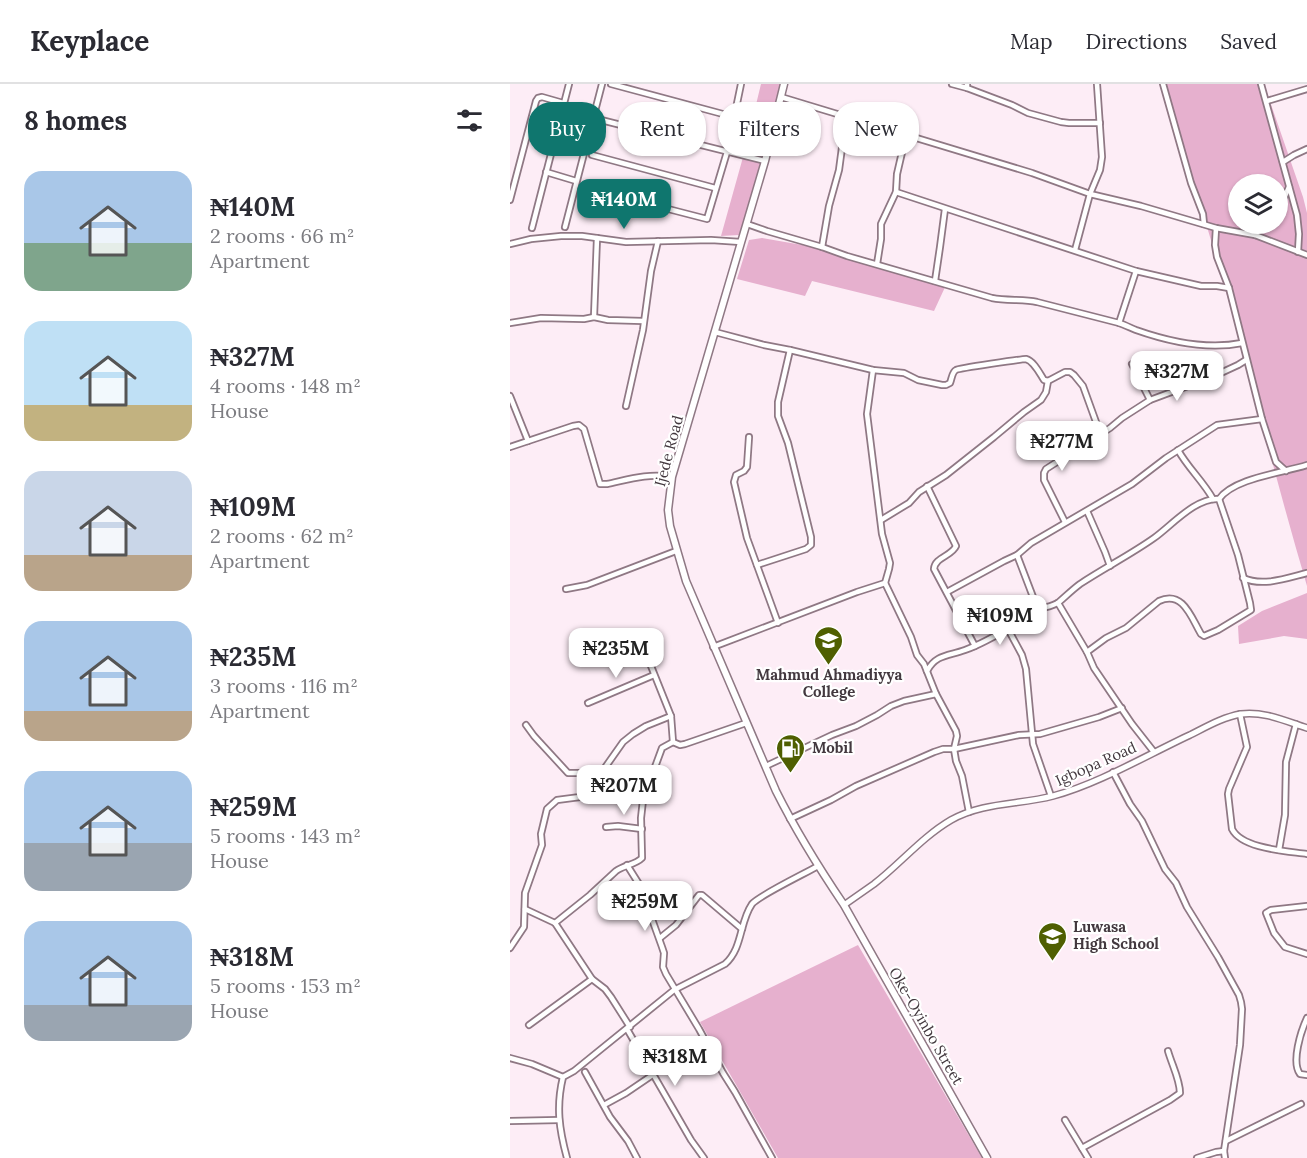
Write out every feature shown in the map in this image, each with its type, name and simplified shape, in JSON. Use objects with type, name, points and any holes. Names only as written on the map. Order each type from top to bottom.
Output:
[{"type":"main road","name":"Ijede Road","points":[[784,84],[765,161],[672,477],[668,510],[676,551],[686,581],[776,791],[818,866],[844,905]]},
{"type":"main road","name":"Oke-Oyinbo Street","points":[[844,905],[987,1158]]},
{"type":"street","points":[[564,102],[569,84]]},
{"type":"street","points":[[565,227],[602,84]]},
{"type":"street","points":[[610,84],[718,113]]},
{"type":"street","points":[[736,102],[739,84]]},
{"type":"street","points":[[952,84],[967,86],[1028,112],[1061,122],[1100,123]]},
{"type":"street","points":[[1075,250],[1102,157],[1097,84]]},
{"type":"street","points":[[1163,84],[1191,183],[1203,214],[1204,224]]},
{"type":"street","points":[[1262,84],[1299,225],[1298,252]]},
{"type":"street","points":[[1267,100],[1307,89]]},
{"type":"street","points":[[536,102],[542,97],[557,102]]},
{"type":"street","points":[[781,97],[833,113]]},
{"type":"street","points":[[606,121],[718,150]]},
{"type":"street","points":[[510,200],[528,131]]},
{"type":"street","points":[[919,139],[1032,173],[1090,194],[1216,228],[1255,235],[1307,255]]},
{"type":"street","points":[[1283,162],[1307,149]]},
{"type":"street","points":[[532,228],[550,156]]},
{"type":"street","points":[[596,156],[716,188]]},
{"type":"street","points":[[583,187],[707,219],[726,156]]},
{"type":"street","points":[[744,156],[765,161]]},
{"type":"street","points":[[822,247],[841,156]]},
{"type":"street","points":[[877,264],[881,224],[896,192],[901,156]]},
{"type":"street","points":[[546,172],[576,181]]},
{"type":"street","points":[[896,192],[1136,272],[1201,286],[1229,288]]},
{"type":"street","points":[[935,280],[945,209]]},
{"type":"street","points":[[747,224],[993,298],[1037,302],[1119,323],[1175,342],[1210,346],[1242,343]]},
{"type":"street","points":[[1216,228],[1217,256],[1229,288],[1262,419],[1276,462],[1286,471]]},
{"type":"street","points":[[510,244],[561,236],[582,236],[626,242],[711,240],[741,242]]},
{"type":"street","points":[[594,316],[597,238]]},
{"type":"street","points":[[626,406],[643,330],[658,241]]},
{"type":"street","points":[[1119,323],[1136,272]]},
{"type":"street","points":[[510,323],[541,318],[584,319],[594,316],[608,320],[643,321]]},
{"type":"street","points":[[715,332],[873,370],[898,372],[918,380],[946,385],[958,369],[1026,359],[1032,362],[1044,380],[1048,381]]},
{"type":"street","points":[[757,564],[806,549],[811,545],[788,444],[778,416],[778,402],[790,350]]},
{"type":"street","points":[[1065,522],[1044,480],[1046,469],[1150,400],[1212,377],[1246,360]]},
{"type":"street","points":[[1132,364],[1150,400]]},
{"type":"street","points":[[873,370],[867,414],[882,534],[890,563],[885,583],[911,637],[917,655],[924,664],[936,694],[956,730],[954,749],[969,812]]},
{"type":"street","points":[[881,520],[909,503],[919,492],[946,475],[1041,400],[1048,381],[1065,372],[1074,375],[1083,386],[1100,433]]},
{"type":"street","points":[[510,396],[528,441]]},
{"type":"street","points":[[947,592],[1017,555],[1031,543],[1065,522],[1132,484],[1166,458],[1217,425],[1262,419]]},
{"type":"street","points":[[510,447],[579,425],[584,429],[600,484],[647,475],[672,477]]},
{"type":"street","points":[[749,437],[747,467],[736,475],[734,482],[747,538],[778,623]]},
{"type":"street","points":[[1178,450],[1213,499]]},
{"type":"street","points":[[1219,499],[1224,493],[1241,483],[1307,465]]},
{"type":"street","points":[[927,486],[956,546],[954,551],[937,561],[934,566],[975,646]]},
{"type":"street","points":[[924,664],[930,664],[946,654],[975,646],[1038,610],[1058,603],[1081,583],[1154,538],[1187,512],[1213,499],[1219,499]]},
{"type":"street","points":[[1087,652],[1106,638],[1126,628],[1164,599],[1177,599],[1183,604],[1204,636],[1208,636],[1251,610],[1244,578],[1219,499]]},
{"type":"street","points":[[1087,511],[1110,566]]},
{"type":"street","points":[[566,589],[587,585],[676,551]]},
{"type":"street","points":[[1017,555],[1038,610]]},
{"type":"street","points":[[1244,578],[1266,582],[1307,573]]},
{"type":"street","points":[[713,647],[885,583]]},
{"type":"street","points":[[1058,603],[1094,668],[1154,752]]},
{"type":"street","points":[[1008,628],[1022,655],[1026,669],[1033,744],[1051,796]]},
{"type":"street","points":[[643,646],[671,716],[673,742]]},
{"type":"street","points":[[927,671],[930,664]]},
{"type":"street","points":[[588,703],[654,675]]},
{"type":"street","points":[[766,766],[877,716],[891,706],[936,694]]},
{"type":"street","points":[[790,819],[850,789],[934,752],[1019,735],[1041,734],[1100,717],[1122,708]]},
{"type":"street","points":[[1240,714],[1247,747],[1229,789],[1232,829],[1235,834],[1247,842],[1307,854]]},
{"type":"street","name":"Igbopa Road","points":[[844,905],[874,884],[944,824],[969,812],[980,808],[1051,796],[1081,786],[1219,721],[1240,714],[1269,715],[1307,728]]},
{"type":"street","points":[[510,948],[524,927],[525,893],[542,845],[541,834],[547,809],[557,800],[579,797],[592,791],[623,742],[654,722],[671,716]]},
{"type":"street","points":[[673,742],[680,745],[686,744],[746,723]]},
{"type":"street","points":[[1280,850],[1285,815],[1286,762],[1296,724]]},
{"type":"street","points":[[526,725],[568,773],[604,769]]},
{"type":"street","points":[[555,923],[616,871],[642,858],[641,818],[646,781],[655,767],[662,748],[673,742]]},
{"type":"street","points":[[1113,772],[1142,821],[1165,869],[1176,883],[1187,907],[1239,995],[1242,1009],[1240,1046],[1224,1151],[1225,1158]]},
{"type":"street","points":[[606,827],[642,829]]},
{"type":"street","points":[[627,865],[644,892],[664,953],[664,970],[772,1158]]},
{"type":"street","points":[[567,1158],[559,1120],[559,1094],[563,1077],[629,1028],[674,990],[725,964],[731,958],[739,942],[753,903],[818,866]]},
{"type":"street","points":[[660,938],[676,925],[699,895],[742,929]]},
{"type":"street","points":[[1307,906],[1271,910],[1266,913],[1274,933],[1285,947],[1307,954]]},
{"type":"street","points":[[525,909],[555,923],[592,979],[611,997],[691,1140],[704,1158]]},
{"type":"street","points":[[529,1025],[592,979]]},
{"type":"street","points":[[1307,1018],[1299,1044],[1296,1066],[1300,1074],[1307,1075]]},
{"type":"street","points":[[1082,1148],[1180,1094],[1178,1079],[1168,1051]]},
{"type":"street","points":[[510,1058],[563,1077]]},
{"type":"street","points":[[585,1072],[610,1117],[628,1141],[637,1158]]},
{"type":"street","points":[[604,1105],[654,1074]]},
{"type":"street","points":[[1226,1141],[1301,1104]]},
{"type":"street","points":[[510,1121],[559,1120]]},
{"type":"street","points":[[1065,1120],[1088,1158]]},
{"type":"street","points":[[1197,1158],[1224,1151]]},
{"type":"shaded area","points":[[761,84],[780,84],[776,102],[757,102]]},
{"type":"shaded area","points":[[1165,84],[1264,84],[1303,197],[1307,213],[1307,586],[1285,508],[1231,310]]},
{"type":"shaded area","points":[[743,156],[762,156],[742,231],[739,235],[721,236]]},
{"type":"shaded area","points":[[762,238],[808,246],[946,285],[934,311],[812,281],[805,296],[737,279],[749,240]]},
{"type":"shaded area","points":[[1307,593],[1307,639],[1284,636],[1239,644],[1238,626],[1262,611]]},
{"type":"shaded area","points":[[858,945],[982,1158],[778,1158],[700,1022]]},
{"type":"place","name":"Mahmud Ahmadiyya College","points":[[829,666]]},
{"type":"place","name":"Mobil","points":[[791,774]]},
{"type":"place","name":"Luwasa High School","points":[[1052,962]]}]
